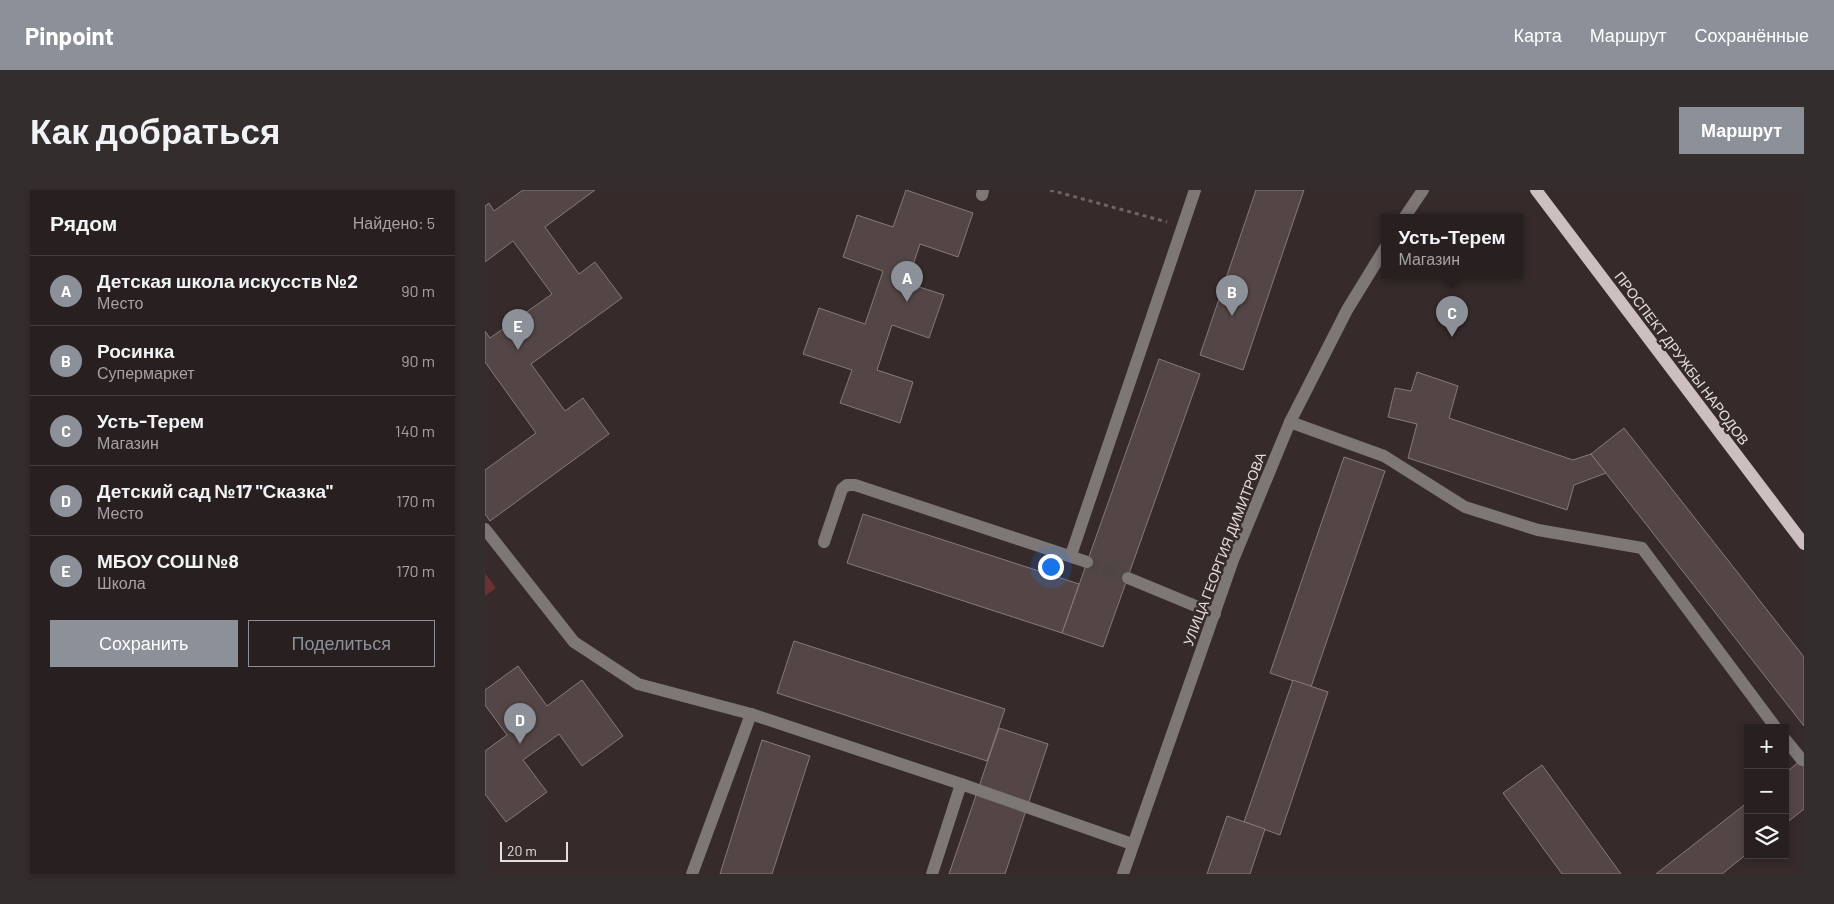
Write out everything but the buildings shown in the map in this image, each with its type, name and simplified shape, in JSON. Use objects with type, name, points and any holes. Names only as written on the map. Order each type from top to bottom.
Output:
[{"type":"main road","name":"ПРОСПЕКТ ДРУЖБЫ НАРОДОВ","points":[[1536,190],[1804,544]]},
{"type":"street","points":[[1071,555],[1195,190]]},
{"type":"street","points":[[1407,214],[1423,190]]},
{"type":"street","name":"УЛИЦА ГЕОРГИЯ ДИМИТРОВА","points":[[1123,874],[1233,560],[1289,422],[1347,310],[1381,255]]},
{"type":"street","points":[[1289,422],[1384,456],[1465,507],[1538,530],[1642,548],[1773,724]]},
{"type":"street","points":[[824,542],[842,489],[847,484],[855,484],[1071,555],[1087,562]]},
{"type":"street","points":[[485,529],[574,642],[638,684],[751,714],[961,784],[1132,844]]},
{"type":"street","points":[[1128,578],[1215,614]]},
{"type":"street","points":[[692,874],[751,714]]},
{"type":"street","points":[[1789,745],[1802,760]]},
{"type":"street","points":[[932,874],[961,784]]},
{"type":"path","points":[[1050,190],[1183,226]]},
{"type":"shaded area","points":[[485,573],[496,588],[485,596]]},
{"type":"tunnel","points":[[1087,562],[1128,578]]},
{"type":"place","name":"Детская школа искусств №2","points":[[907,302]]},
{"type":"place","name":"Росинка","points":[[1232,316]]},
{"type":"place","name":"Усть-Терем","points":[[1452,337]]},
{"type":"place","name":"МБОУ СОШ №8","points":[[518,350]]},
{"type":"place","name":"Детский сад №17 \"Сказка\"","points":[[520,744]]}]
